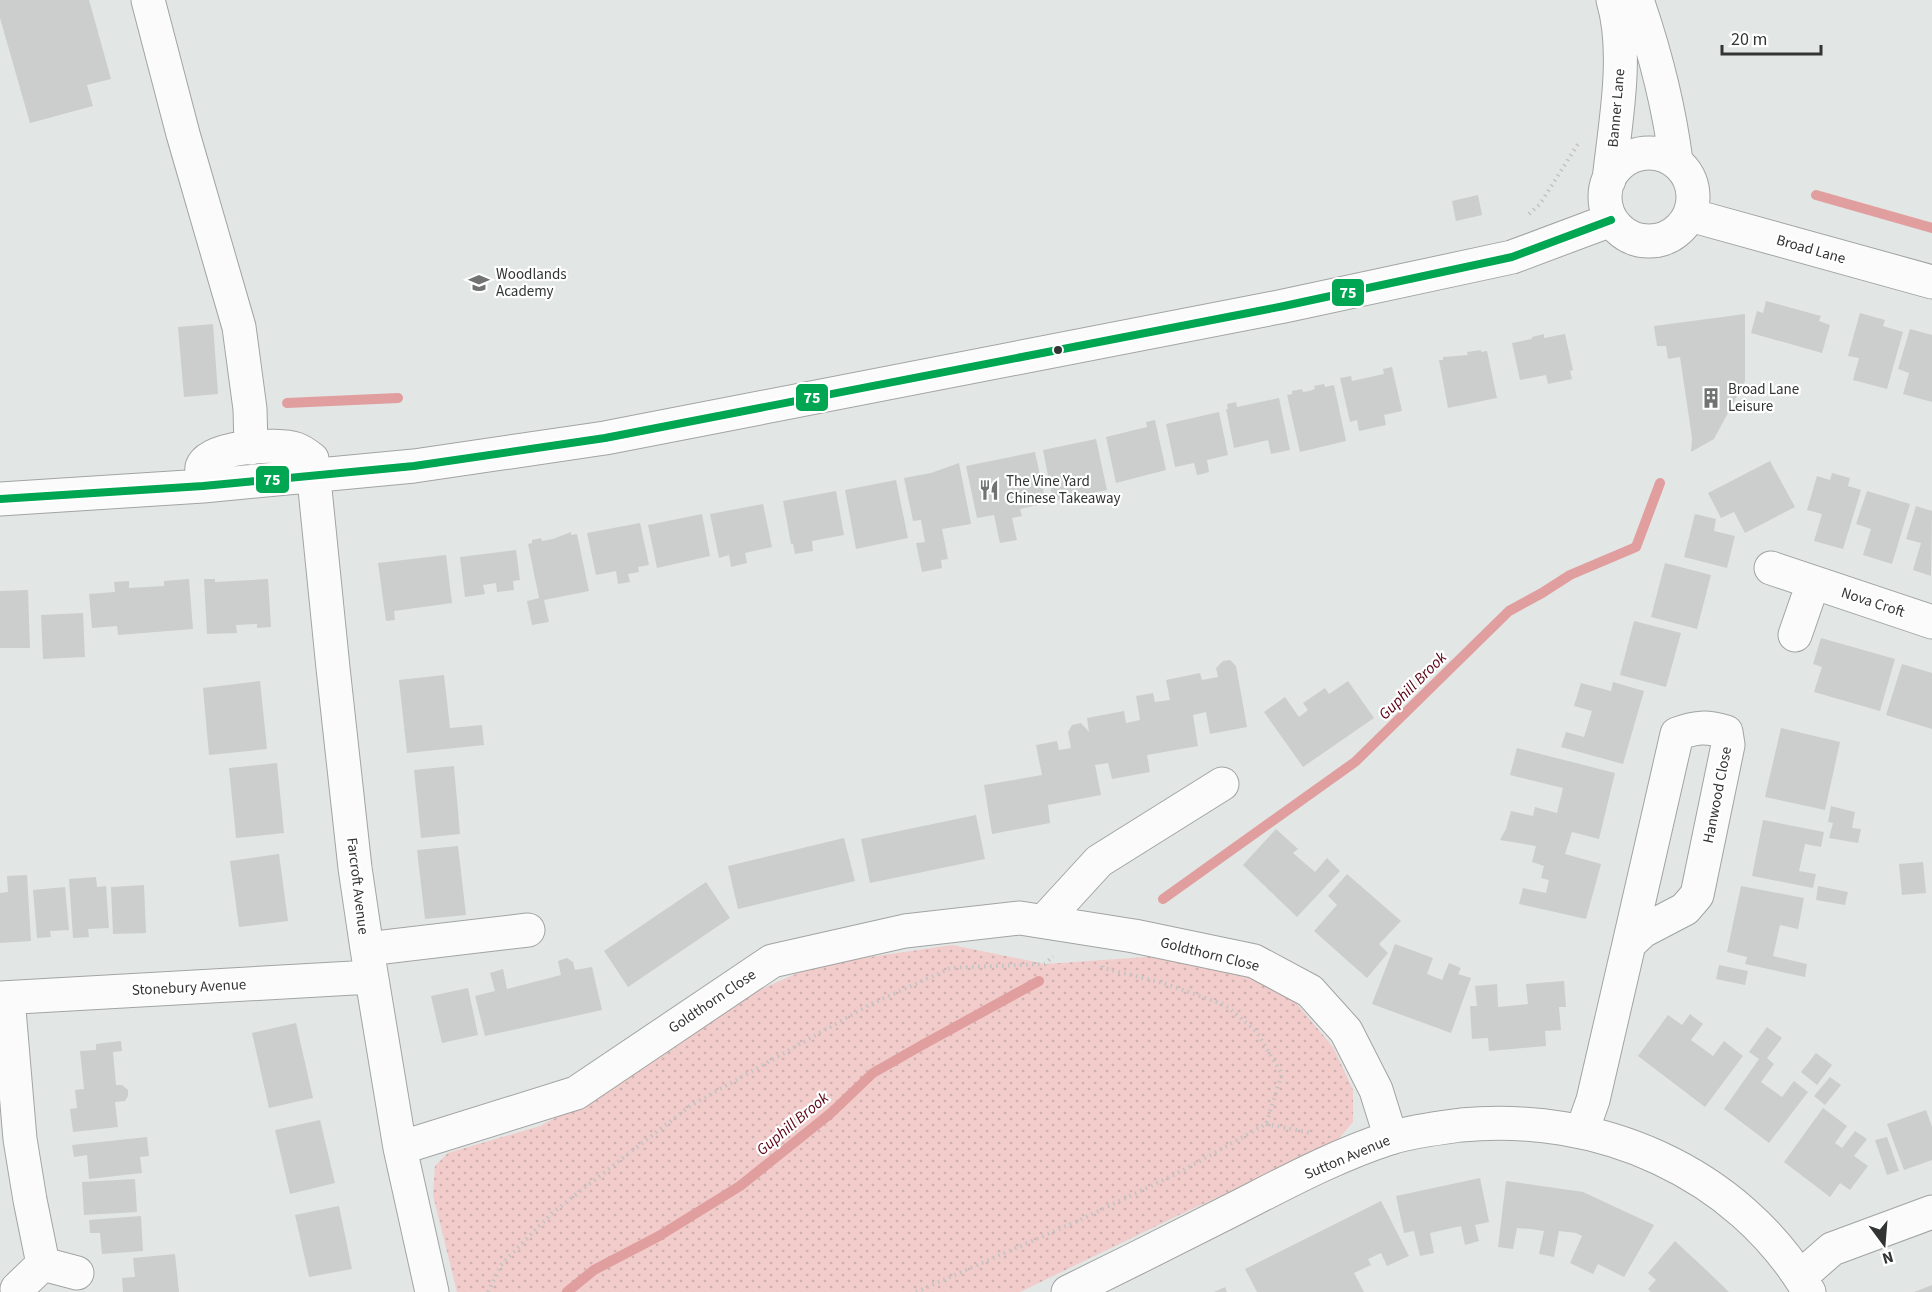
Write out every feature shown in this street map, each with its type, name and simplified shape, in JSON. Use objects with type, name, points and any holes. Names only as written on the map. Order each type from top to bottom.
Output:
[{"type":"street","points":[[148,0],[183,134],[239,327],[250,409],[251,448]]},
{"type":"street","name":"Banner Lane","points":[[1609,180],[1620,80],[1617,15],[1613,0]]},
{"type":"street","points":[[1637,0],[1646,25],[1671,125],[1676,161]]},
{"type":"street","points":[[1646,152],[1662,154],[1676,161],[1687,172],[1693,187],[1694,202],[1690,216],[1681,228],[1668,237],[1653,241],[1638,240],[1621,231],[1611,220],[1605,205],[1605,190],[1609,180],[1617,166],[1629,157],[1646,152]]},
{"type":"street","name":"Broad Lane","points":[[1690,216],[1932,282]]},
{"type":"street","points":[[0,499],[203,486],[414,466],[605,438],[1284,306],[1512,257],[1611,220]]},
{"type":"street","points":[[203,486],[202,467],[211,457],[228,451],[251,448],[294,448],[312,459],[314,476]]},
{"type":"street","name":"Farcroft Avenue","points":[[314,476],[351,833],[369,963],[400,1148],[432,1292]]},
{"type":"street","name":"Nova Croft","points":[[1771,568],[1932,622]]},
{"type":"street","points":[[1795,635],[1813,583]]},
{"type":"street","name":"Hanwood Close","points":[[1582,1131],[1593,1100],[1677,734],[1694,727],[1726,732],[1728,744],[1697,896],[1685,909],[1643,931],[1629,944]]},
{"type":"street","points":[[1044,921],[1099,861],[1222,784]]},
{"type":"street","name":"Goldthorn Close","points":[[400,1148],[576,1093],[772,961],[905,931],[1020,918],[1134,936],[1254,961],[1310,991],[1346,1031],[1376,1090],[1391,1137]]},
{"type":"street","name":"Stonebury Avenue","points":[[43,1264],[20,1139],[4,998],[369,963],[528,930]]},
{"type":"street","name":"Sutton Avenue","points":[[1068,1292],[1338,1158],[1391,1137],[1437,1128],[1486,1123],[1532,1124],[1582,1131],[1638,1148],[1687,1171],[1733,1204],[1769,1238],[1804,1285]]},
{"type":"street","points":[[1804,1285],[1832,1249],[1932,1212]]},
{"type":"street","points":[[17,1289],[43,1264],[77,1273]]},
{"type":"path","points":[[1527,215],[1540,204],[1557,179],[1577,147],[1579,137]]},
{"type":"path","points":[[488,1292],[501,1265],[552,1213],[690,1106],[871,1004],[951,968],[1045,964],[1088,928],[1103,968],[1163,984],[1225,1005],[1256,1031],[1282,1074],[1266,1124],[1170,1176],[1082,1219],[916,1292]]},
{"type":"shaded area","points":[[952,945],[1045,964],[1161,956],[1240,972],[1296,1003],[1333,1047],[1353,1090],[1353,1122],[1334,1144],[1177,1216],[1020,1292],[457,1292],[433,1195],[435,1166],[448,1153],[540,1126],[618,1085],[679,1045],[739,999],[816,965]]},
{"type":"building","points":[[0,0],[89,0],[111,79],[87,85],[93,106],[30,123],[0,18]]},
{"type":"building","points":[[1478,195],[1482,215],[1456,221],[1452,201]]},
{"type":"building","points":[[1766,301],[1821,316],[1819,321],[1830,325],[1822,353],[1751,333],[1757,311],[1763,313]]},
{"type":"building","points":[[1860,313],[1885,320],[1883,326],[1903,332],[1887,389],[1853,380],[1859,358],[1848,356]]},
{"type":"building","name":"Broad Lane Leisure","points":[[1745,314],[1745,381],[1714,439],[1691,452],[1692,438],[1680,357],[1668,359],[1666,346],[1657,346],[1654,326]]},
{"type":"building","points":[[213,324],[218,394],[184,397],[178,327]]},
{"type":"building","points":[[1910,329],[1932,335],[1932,402],[1903,394],[1909,373],[1898,369]]},
{"type":"building","points":[[1544,334],[1544,338],[1565,334],[1573,370],[1570,371],[1572,379],[1548,384],[1546,375],[1520,380],[1512,343]]},
{"type":"building","points":[[1481,350],[1481,352],[1487,351],[1497,398],[1448,408],[1439,360],[1443,360],[1443,357],[1468,355],[1467,352]]},
{"type":"building","points":[[1392,367],[1402,411],[1384,415],[1386,425],[1359,431],[1357,420],[1350,422],[1340,378],[1351,376],[1352,381],[1384,374],[1383,369]]},
{"type":"building","points":[[1324,384],[1325,387],[1334,385],[1346,441],[1300,452],[1287,395],[1292,394],[1292,391],[1302,389],[1303,392],[1309,391],[1315,389],[1314,386]]},
{"type":"building","points":[[1279,398],[1290,450],[1271,454],[1268,440],[1234,448],[1227,404],[1236,402],[1237,407]]},
{"type":"building","points":[[1219,412],[1228,455],[1207,460],[1209,472],[1202,474],[1197,475],[1194,463],[1175,467],[1166,424]]},
{"type":"building","points":[[1155,420],[1166,470],[1116,483],[1106,437],[1147,427],[1146,422]]},
{"type":"building","points":[[1096,439],[1107,490],[1053,501],[1043,450]]},
{"type":"building","points":[[1035,452],[1046,503],[1020,509],[1022,516],[1012,518],[1017,540],[1000,543],[994,515],[977,518],[966,466]]},
{"type":"building","points":[[1770,461],[1795,507],[1745,533],[1734,512],[1721,518],[1708,493]]},
{"type":"building","points":[[959,463],[971,524],[942,529],[948,559],[941,560],[942,568],[922,572],[916,543],[925,542],[921,520],[913,521],[904,478],[931,473]]},
{"type":"building","points":[[1832,473],[1850,478],[1848,486],[1861,490],[1843,549],[1814,541],[1822,514],[1807,510],[1817,476],[1830,480]]},
{"type":"building","points":[[896,480],[908,538],[856,549],[845,490]]},
{"type":"building","points":[[836,491],[844,535],[812,541],[813,551],[795,554],[783,501]]},
{"type":"building","points":[[1867,491],[1910,504],[1892,564],[1863,555],[1871,529],[1856,524]]},
{"type":"building","points":[[763,504],[772,547],[745,553],[747,563],[731,567],[729,555],[719,558],[710,514]]},
{"type":"building","points":[[1916,506],[1932,511],[1931,576],[1913,570],[1921,543],[1906,539]]},
{"type":"building","points":[[702,514],[710,556],[657,568],[648,525]]},
{"type":"building","points":[[1695,514],[1716,519],[1714,531],[1735,536],[1727,568],[1684,557]]},
{"type":"building","points":[[640,523],[649,565],[638,567],[639,572],[628,574],[630,582],[618,584],[616,571],[596,575],[587,533]]},
{"type":"building","points":[[571,532],[571,535],[577,534],[589,591],[544,600],[549,622],[532,625],[527,601],[539,598],[528,544],[532,543],[532,540],[553,539]]},
{"type":"building","points":[[516,550],[520,580],[513,581],[514,590],[497,592],[496,583],[483,585],[485,594],[465,597],[460,557]]},
{"type":"building","points":[[446,555],[452,603],[394,611],[395,620],[386,621],[378,563]]},
{"type":"building","points":[[1665,563],[1711,575],[1697,629],[1651,617]]},
{"type":"building","points":[[189,579],[193,629],[118,635],[117,626],[92,628],[89,594],[115,592],[114,582],[129,581],[129,588],[164,586],[164,581]]},
{"type":"building","points":[[204,579],[215,579],[215,582],[268,579],[271,627],[257,628],[257,624],[236,625],[237,633],[207,634]]},
{"type":"building","points":[[28,590],[30,648],[0,648],[0,591]]},
{"type":"building","points":[[83,613],[85,657],[43,659],[41,615]]},
{"type":"building","points":[[1634,621],[1681,633],[1666,687],[1620,675]]},
{"type":"building","points":[[1821,638],[1895,659],[1880,711],[1814,692],[1822,667],[1813,664]]},
{"type":"building","points":[[1230,660],[1236,666],[1247,727],[1210,734],[1206,712],[1193,715],[1198,746],[1147,755],[1150,772],[1112,779],[1108,763],[1095,765],[1101,795],[1048,805],[1050,823],[992,834],[984,785],[1042,775],[1036,745],[1057,741],[1059,750],[1071,748],[1068,732],[1072,725],[1081,723],[1089,732],[1087,718],[1124,711],[1126,723],[1140,720],[1136,696],[1153,693],[1155,702],[1170,700],[1166,680],[1200,673],[1202,680],[1218,677],[1216,668],[1223,661]]},
{"type":"building","points":[[1902,664],[1932,673],[1932,729],[1886,715]]},
{"type":"building","points":[[444,675],[450,728],[482,725],[484,745],[407,753],[399,680]]},
{"type":"building","points":[[260,681],[267,749],[209,755],[203,688]]},
{"type":"building","points":[[1348,681],[1374,718],[1303,767],[1264,712],[1285,697],[1299,717],[1308,710],[1303,703],[1325,688],[1329,694]]},
{"type":"building","points":[[1613,682],[1644,691],[1623,764],[1561,747],[1566,732],[1584,737],[1592,711],[1574,706],[1581,683],[1611,691]]},
{"type":"building","points":[[1781,728],[1840,742],[1825,810],[1765,797]]},
{"type":"building","points":[[1517,748],[1615,773],[1599,839],[1572,832],[1565,854],[1601,864],[1586,919],[1519,904],[1523,888],[1546,893],[1549,880],[1541,878],[1544,866],[1532,862],[1536,846],[1500,840],[1511,811],[1533,816],[1535,807],[1557,813],[1563,788],[1510,775]]},
{"type":"building","points":[[277,763],[284,833],[236,838],[229,768]]},
{"type":"building","points":[[454,766],[460,834],[421,838],[414,770]]},
{"type":"building","points":[[1831,806],[1855,812],[1852,828],[1861,829],[1858,843],[1829,838],[1833,823],[1828,822]]},
{"type":"building","points":[[976,815],[985,859],[870,883],[861,839]]},
{"type":"building","points":[[1763,820],[1824,832],[1821,847],[1805,844],[1799,871],[1816,874],[1813,888],[1752,876]]},
{"type":"building","points":[[1276,829],[1298,849],[1293,853],[1315,872],[1327,858],[1340,871],[1297,917],[1243,865]]},
{"type":"building","points":[[844,838],[855,881],[738,909],[728,866]]},
{"type":"building","points":[[458,846],[466,915],[425,919],[417,850]]},
{"type":"building","points":[[279,854],[288,921],[239,927],[230,861]]},
{"type":"building","points":[[1923,862],[1926,893],[1902,895],[1899,864]]},
{"type":"building","points":[[1347,874],[1401,921],[1379,944],[1388,953],[1367,978],[1314,931],[1337,905],[1328,896]]},
{"type":"building","points":[[27,875],[31,941],[0,943],[0,893],[8,892],[7,876]]},
{"type":"building","points":[[96,877],[97,887],[106,886],[109,928],[88,929],[89,937],[73,938],[69,879]]},
{"type":"building","points":[[706,882],[730,918],[628,987],[604,951]]},
{"type":"building","points":[[144,885],[146,933],[113,934],[111,887]]},
{"type":"building","points":[[1741,886],[1804,898],[1798,929],[1780,925],[1773,956],[1807,964],[1805,977],[1745,964],[1747,957],[1727,952]]},
{"type":"building","points":[[1818,886],[1848,892],[1845,905],[1816,900]]},
{"type":"building","points":[[65,887],[69,930],[50,931],[51,937],[37,938],[33,890]]},
{"type":"building","points":[[1395,944],[1433,958],[1427,974],[1442,980],[1449,963],[1461,968],[1458,974],[1471,978],[1451,1033],[1372,1004]]},
{"type":"building","points":[[567,958],[573,962],[575,970],[592,967],[602,1010],[485,1036],[475,996],[495,991],[490,973],[503,969],[507,989],[561,975],[558,961]]},
{"type":"building","points":[[1719,965],[1748,971],[1745,985],[1716,979]]},
{"type":"building","points":[[1564,981],[1566,1007],[1559,1007],[1561,1030],[1545,1031],[1546,1046],[1489,1051],[1488,1038],[1472,1039],[1470,1006],[1477,1006],[1475,986],[1497,984],[1498,1007],[1528,1004],[1526,984]]},
{"type":"building","points":[[468,988],[478,1035],[442,1043],[431,996]]},
{"type":"building","points":[[1690,1014],[1703,1024],[1691,1040],[1713,1056],[1724,1041],[1743,1056],[1705,1107],[1638,1056],[1668,1015],[1682,1025]]},
{"type":"building","points":[[296,1023],[313,1098],[269,1108],[252,1033]]},
{"type":"building","points":[[1767,1027],[1782,1038],[1767,1058],[1774,1064],[1761,1082],[1782,1097],[1794,1081],[1808,1092],[1769,1143],[1724,1109],[1759,1059],[1749,1052]]},
{"type":"building","points":[[121,1041],[122,1051],[113,1052],[116,1085],[122,1085],[128,1090],[128,1096],[125,1101],[115,1102],[118,1127],[73,1132],[70,1109],[77,1108],[75,1090],[84,1089],[80,1051],[96,1050],[96,1044]]},
{"type":"building","points":[[1816,1053],[1832,1065],[1817,1085],[1801,1072]]},
{"type":"building","points":[[1830,1077],[1841,1085],[1825,1105],[1814,1096]]},
{"type":"building","points":[[1823,1108],[1847,1126],[1835,1143],[1842,1148],[1855,1131],[1867,1139],[1854,1156],[1868,1166],[1850,1190],[1840,1183],[1830,1197],[1784,1162]]},
{"type":"building","points":[[1926,1110],[1932,1127],[1932,1160],[1904,1170],[1887,1124]]},
{"type":"building","points":[[320,1120],[335,1183],[290,1194],[275,1130]]},
{"type":"building","points":[[147,1137],[149,1156],[140,1157],[142,1173],[89,1179],[87,1155],[74,1157],[72,1145]]},
{"type":"building","points":[[1887,1137],[1899,1171],[1887,1175],[1875,1140]]},
{"type":"building","points":[[1480,1178],[1489,1222],[1475,1225],[1479,1241],[1465,1245],[1461,1226],[1430,1233],[1434,1253],[1420,1256],[1414,1231],[1404,1233],[1396,1196]]},
{"type":"building","points":[[135,1179],[137,1212],[84,1215],[82,1182]]},
{"type":"building","points":[[1506,1181],[1583,1192],[1654,1225],[1624,1277],[1598,1264],[1593,1274],[1570,1263],[1582,1236],[1576,1233],[1559,1231],[1554,1257],[1539,1254],[1544,1231],[1517,1228],[1513,1249],[1498,1247]]},
{"type":"building","points":[[1381,1201],[1409,1256],[1387,1266],[1381,1253],[1368,1259],[1371,1265],[1354,1273],[1364,1292],[1257,1292],[1245,1269]]},
{"type":"building","points":[[339,1206],[352,1269],[309,1277],[295,1215]]},
{"type":"building","points":[[141,1216],[143,1251],[102,1254],[100,1233],[90,1233],[89,1220]]},
{"type":"building","points":[[1675,1241],[1729,1292],[1651,1292],[1648,1289],[1656,1280],[1648,1273]]},
{"type":"building","points":[[175,1254],[179,1292],[123,1292],[122,1278],[135,1277],[133,1258]]},
{"type":"building","points":[[1932,1285],[1932,1292],[1914,1292]]},
{"type":"building","points":[[1225,1287],[1227,1292],[1214,1292]]},
{"type":"waterway","name":"Guphill Brook","points":[[1816,195],[1932,228]]},
{"type":"waterway","points":[[287,403],[398,398]]},
{"type":"waterway","name":"Guphill Brook","points":[[1163,899],[1355,762],[1509,611],[1570,575],[1636,547],[1660,483]]},
{"type":"waterway","name":"Guphill Brook","points":[[567,1292],[594,1270],[659,1236],[740,1186],[831,1113],[873,1073],[1039,981]]},
{"type":"transit line","name":"75","points":[[0,499],[203,486],[414,466],[605,438],[1284,306],[1512,257],[1611,220]]},
{"type":"place","name":"Woodlands Academy","points":[[479,283]]},
{"type":"place","name":"Broad Lane Leisure","points":[[1711,398]]},
{"type":"place","name":"The Vine Yard Chinese Takeaway","points":[[989,490]]}]
